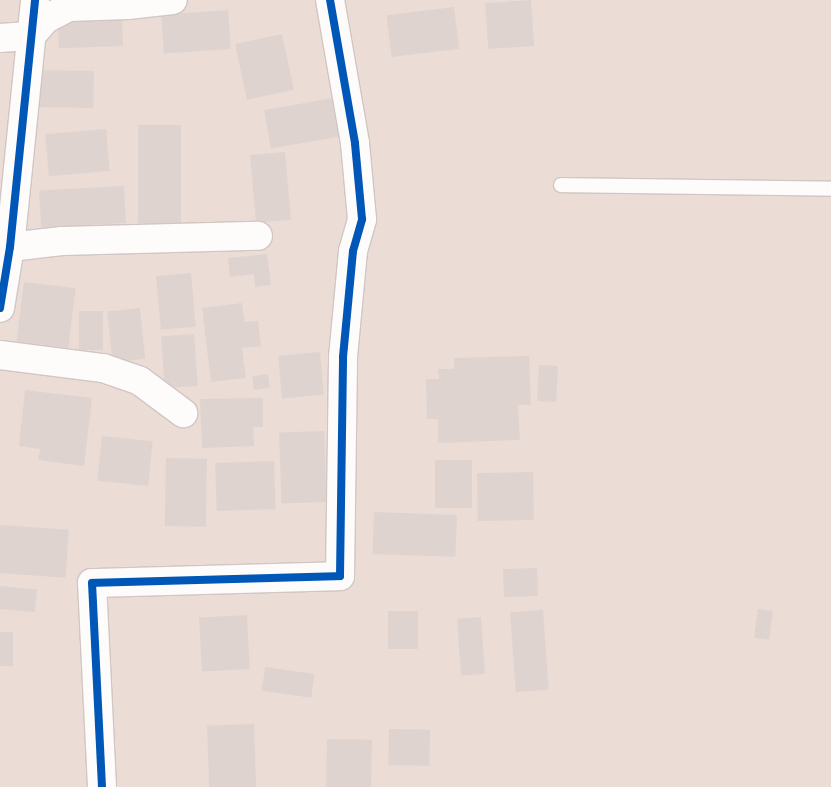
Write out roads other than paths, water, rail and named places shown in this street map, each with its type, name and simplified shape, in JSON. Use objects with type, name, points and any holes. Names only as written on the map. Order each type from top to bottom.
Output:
[{"type":"street","points":[[0,308],[10,247],[35,0]]},
{"type":"street","points":[[0,38],[31,36],[46,19],[69,7],[128,5],[172,0]]},
{"type":"street","points":[[102,787],[92,583],[340,576],[343,357],[354,251],[362,219],[354,135],[330,0]]},
{"type":"street","points":[[10,247],[80,240],[258,236]]},
{"type":"street","points":[[0,355],[103,368],[140,381],[183,413]]},
{"type":"lane","points":[[561,184],[831,189]]}]
